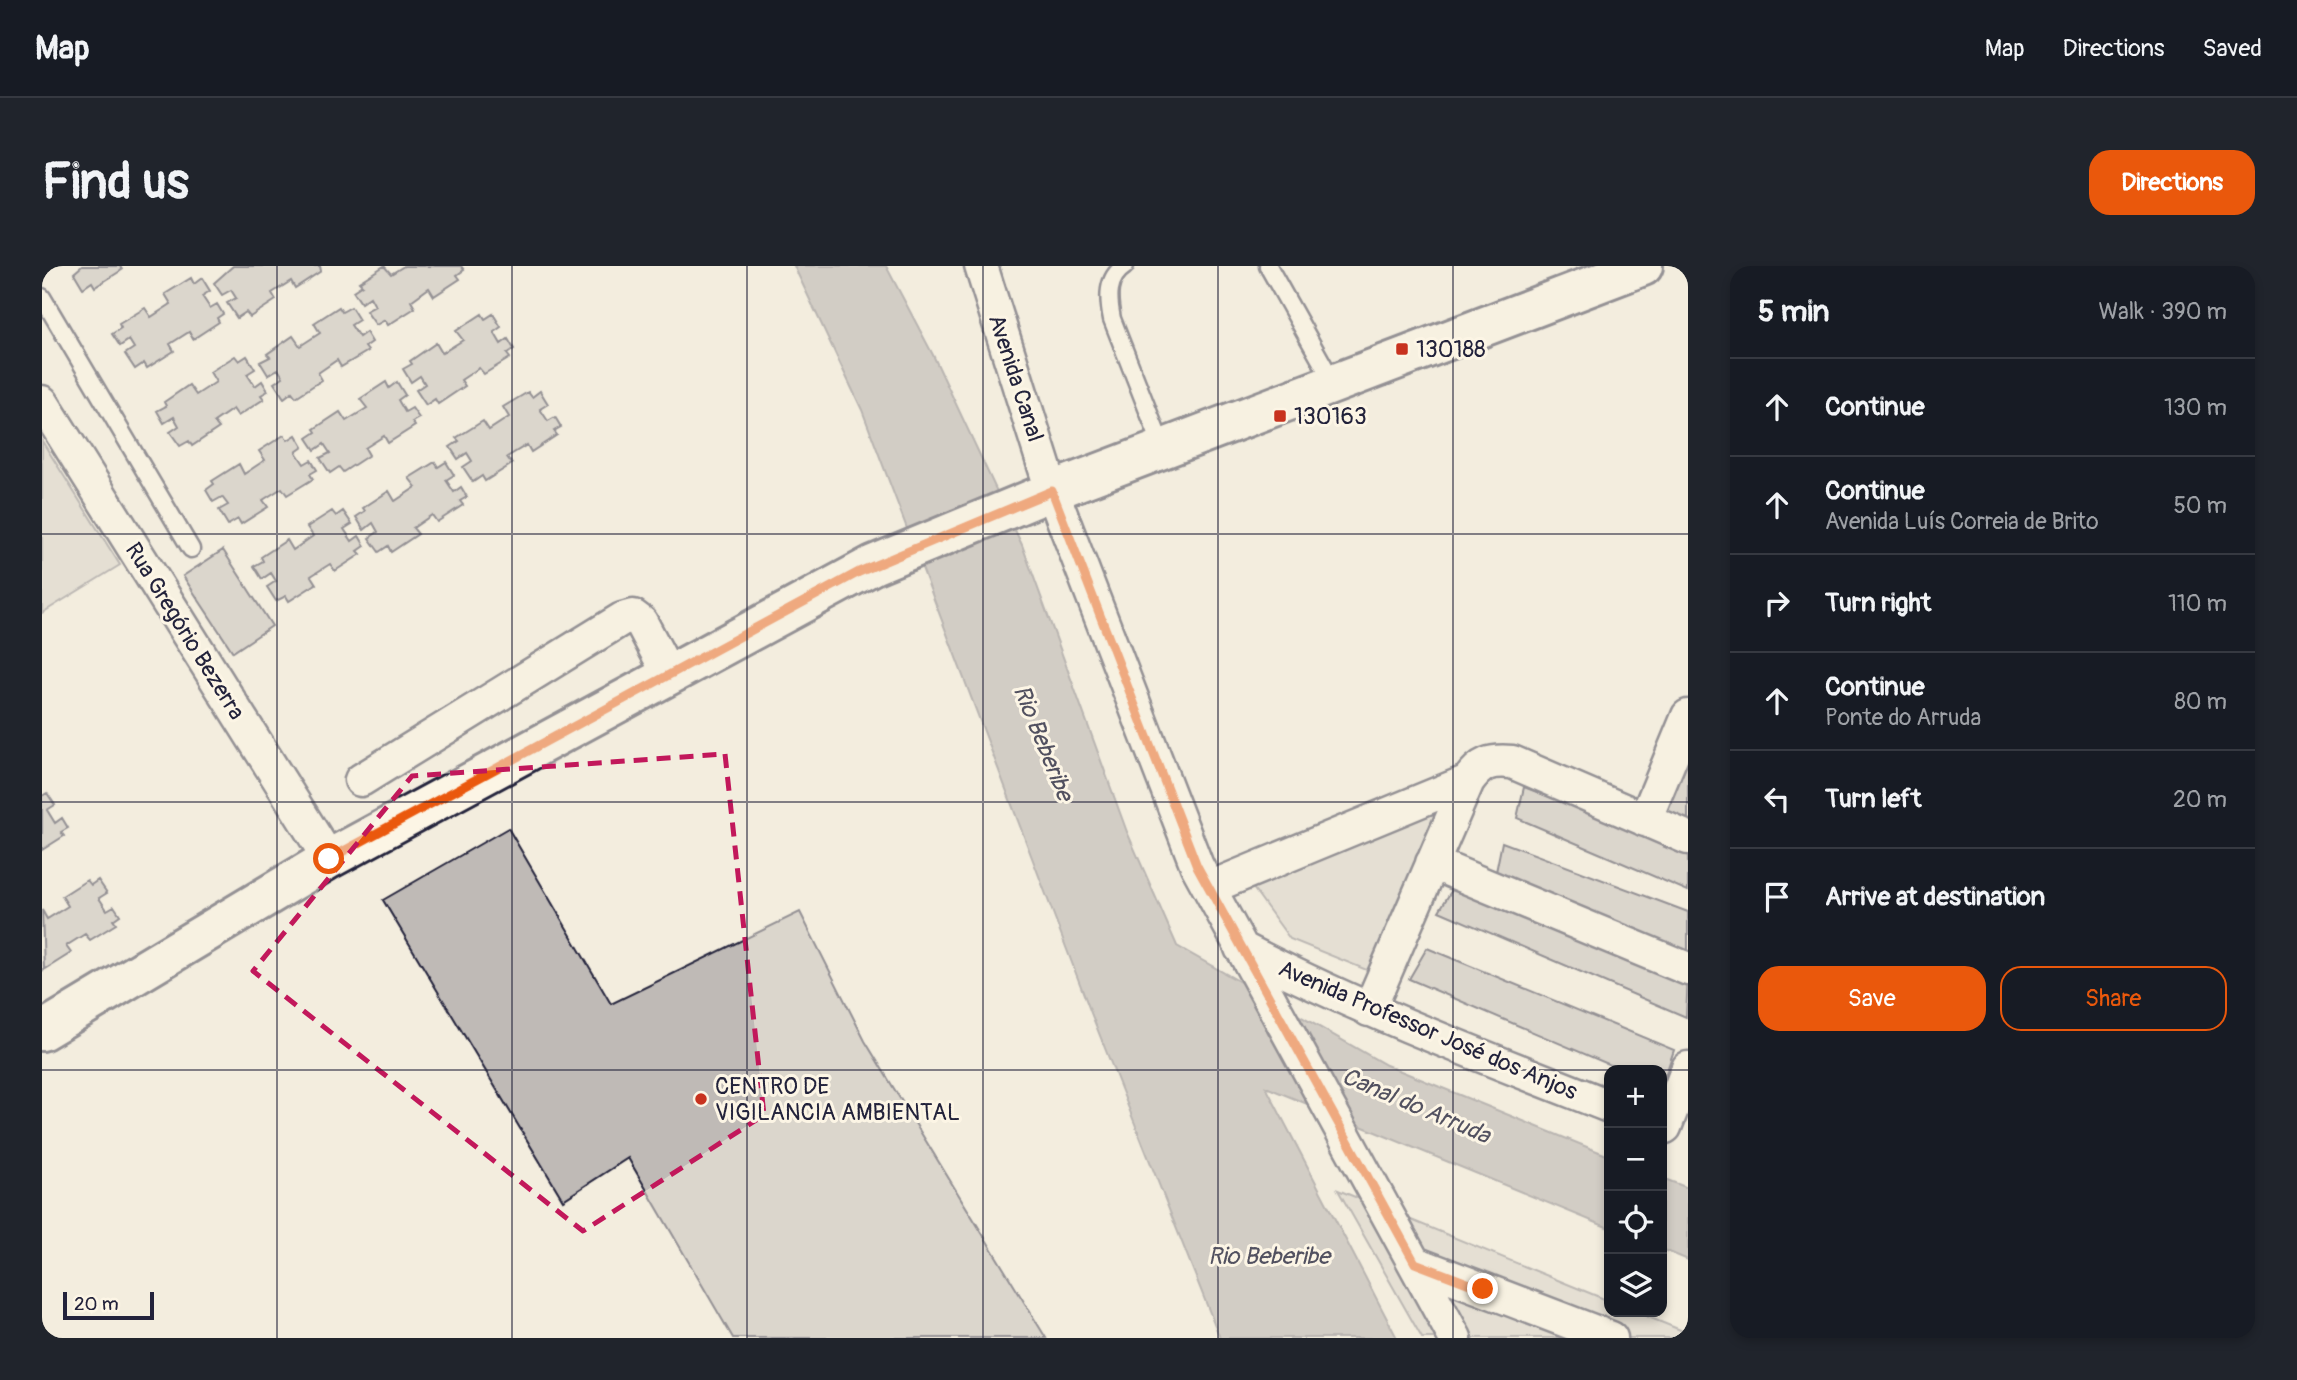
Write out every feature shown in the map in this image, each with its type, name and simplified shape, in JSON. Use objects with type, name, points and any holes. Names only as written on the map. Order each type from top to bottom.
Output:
[{"type":"main road","points":[[42,1031],[329,859],[866,568],[1041,496],[1643,266]]},
{"type":"street","name":"Avenida Canal","points":[[981,266],[1041,496]]},
{"type":"street","name":"Rua Gregório Bezerra","points":[[42,402],[329,859]]},
{"type":"street","points":[[1041,496],[1197,866],[1455,1338]]},
{"type":"street","points":[[360,780],[622,619],[633,616],[641,622],[669,675]]},
{"type":"street","points":[[1645,820],[1688,716]]},
{"type":"street","points":[[1369,1010],[1468,781],[1478,767],[1492,761],[1512,762],[1688,838]]},
{"type":"street","points":[[1209,888],[1468,781]]},
{"type":"street","points":[[1432,863],[1688,969]]},
{"type":"street","name":"Avenida Professor José dos Anjos","points":[[1241,948],[1315,987],[1604,1103]]},
{"type":"street","points":[[1672,1130],[1688,1068]]},
{"type":"street","points":[[1408,1251],[1611,1338]]},
{"type":"lane","points":[[1125,266],[1111,281],[1108,301],[1112,319],[1163,449]]},
{"type":"lane","points":[[1268,266],[1334,384]]},
{"type":"lane","points":[[42,297],[191,549]]},
{"type":"highlighted area","points":[[725,754],[764,1115],[583,1231],[253,971],[412,776]]},
{"type":"shaded area","points":[[42,441],[120,565],[42,613]]},
{"type":"shaded area","points":[[1451,797],[1374,973],[1290,939],[1248,881]]},
{"type":"shaded area","points":[[1338,1190],[1604,1299],[1604,1317],[1648,1317],[1688,1333],[1688,1338],[1422,1338]]},
{"type":"water","name":"Rio Beberibe","points":[[794,266],[886,266],[933,355],[1022,545],[1127,832],[1177,946],[1386,1065],[1604,1154],[1604,1226],[1266,1087],[1397,1338],[1220,1338],[1091,1013],[862,410]]},
{"type":"water","points":[[1667,1180],[1688,1188],[1688,1260],[1667,1251]]},
{"type":"building","points":[[82,266],[120,266],[122,270],[95,287],[92,282],[83,288],[74,273]]},
{"type":"building","points":[[233,266],[320,266],[321,271],[295,288],[291,281],[272,293],[276,300],[250,317],[246,312],[237,318],[227,303],[236,298],[231,290],[222,295],[214,283]]},
{"type":"building","points":[[384,266],[391,274],[404,266],[461,266],[464,270],[457,275],[460,279],[434,296],[429,288],[411,301],[415,308],[388,325],[385,320],[376,325],[366,311],[375,306],[370,297],[361,303],[353,291],[362,285],[359,282]]},
{"type":"building","points":[[191,278],[194,284],[202,278],[210,291],[202,296],[210,308],[217,304],[223,314],[217,318],[219,322],[193,339],[189,332],[170,344],[174,351],[147,368],[144,363],[135,369],[125,354],[134,348],[129,340],[120,346],[112,334],[121,328],[119,324],[145,308],[151,317],[171,304],[165,294]]},
{"type":"building","points":[[339,307],[342,312],[351,307],[359,320],[351,325],[359,337],[366,332],[372,342],[365,347],[368,351],[341,367],[337,360],[318,373],[322,380],[296,397],[292,392],[284,398],[274,383],[283,377],[278,369],[268,375],[260,362],[270,357],[267,354],[293,336],[300,346],[320,333],[314,323]]},
{"type":"building","points":[[482,314],[485,319],[493,314],[501,327],[494,332],[501,344],[508,339],[514,349],[507,354],[510,358],[484,374],[479,368],[461,380],[465,386],[438,404],[435,399],[426,405],[416,390],[425,384],[420,376],[411,382],[403,369],[436,343],[442,353],[463,340],[456,331]]},
{"type":"building","points":[[235,356],[239,361],[247,356],[255,369],[247,374],[255,386],[262,381],[268,391],[261,395],[264,399],[238,416],[233,409],[214,422],[219,428],[192,446],[189,441],[180,446],[170,432],[179,426],[174,417],[164,423],[157,411],[166,406],[164,402],[189,385],[196,395],[216,382],[210,372]]},
{"type":"building","points":[[386,382],[389,388],[397,382],[405,395],[398,400],[405,412],[412,408],[419,418],[412,422],[415,426],[388,443],[384,436],[365,448],[369,455],[343,472],[339,467],[330,473],[320,458],[330,453],[324,444],[315,450],[307,438],[316,432],[314,429],[340,412],[346,421],[367,408],[360,399]]},
{"type":"building","points":[[540,391],[548,404],[540,409],[548,421],[555,417],[561,427],[554,431],[557,435],[531,452],[527,445],[507,457],[512,464],[485,481],[482,476],[473,482],[463,467],[472,461],[467,453],[458,459],[450,447],[459,441],[456,438],[483,421],[489,430],[509,417],[503,407],[528,392],[532,397]]},
{"type":"building","points":[[284,435],[288,440],[296,435],[303,447],[296,452],[304,464],[311,460],[317,470],[310,474],[313,479],[287,495],[282,488],[263,500],[268,507],[241,524],[238,519],[228,525],[219,510],[228,505],[222,497],[213,502],[206,490],[214,484],[212,481],[239,464],[244,474],[265,460],[259,451]]},
{"type":"building","points":[[435,462],[438,467],[446,462],[454,475],[446,480],[454,492],[461,487],[467,497],[460,501],[463,505],[437,522],[432,515],[413,528],[418,534],[391,552],[388,546],[379,552],[369,538],[378,532],[373,523],[364,530],[356,517],[365,511],[363,508],[389,491],[395,501],[416,487],[409,478]]},
{"type":"building","points":[[332,511],[336,516],[343,511],[352,524],[344,529],[352,541],[359,536],[365,546],[358,551],[361,554],[335,571],[330,564],[311,576],[316,584],[289,601],[286,596],[276,601],[267,587],[276,581],[271,573],[262,579],[254,566],[263,561],[261,557],[287,540],[293,550],[313,536],[307,527]]},
{"type":"building","points":[[223,550],[272,626],[233,652],[183,576]]},
{"type":"building","points":[[1688,761],[1688,821],[1666,813]]},
{"type":"building","points":[[1524,787],[1688,850],[1688,891],[1517,818]]},
{"type":"building","points":[[47,793],[55,805],[47,810],[55,823],[62,818],[68,828],[61,832],[64,836],[42,850],[42,796]]},
{"type":"building","name":"CENTRO DE VIGILANCIA AMBIENTAL","points":[[508,828],[611,1004],[800,912],[865,1041],[1046,1338],[733,1338],[628,1158],[563,1200],[383,900]]},
{"type":"building","points":[[1502,842],[1688,912],[1688,955],[1496,872]]},
{"type":"building","points":[[87,880],[91,885],[98,880],[107,893],[99,898],[107,910],[114,906],[120,915],[113,920],[116,924],[90,940],[85,934],[66,946],[71,953],[44,970],[42,910],[47,919],[68,906],[62,896]]},
{"type":"building","points":[[1458,880],[1688,975],[1686,1017],[1439,911]]},
{"type":"building","points":[[1427,948],[1674,1050],[1667,1070],[1667,1065],[1610,1065],[1409,979]]},
{"type":"place","name":"130188","points":[[1402,349]]},
{"type":"place","name":"130163","points":[[1280,416]]},
{"type":"place","name":"CENTRO DE VIGILANCIA AMBIENTAL","points":[[701,1099]]},
{"type":"route","points":[[329,859],[859,572],[1052,491],[1197,866],[1241,948],[1415,1263],[1483,1289]]},
{"type":"water label","name":"Canal do Arruda","points":[[1416,1106]]}]
